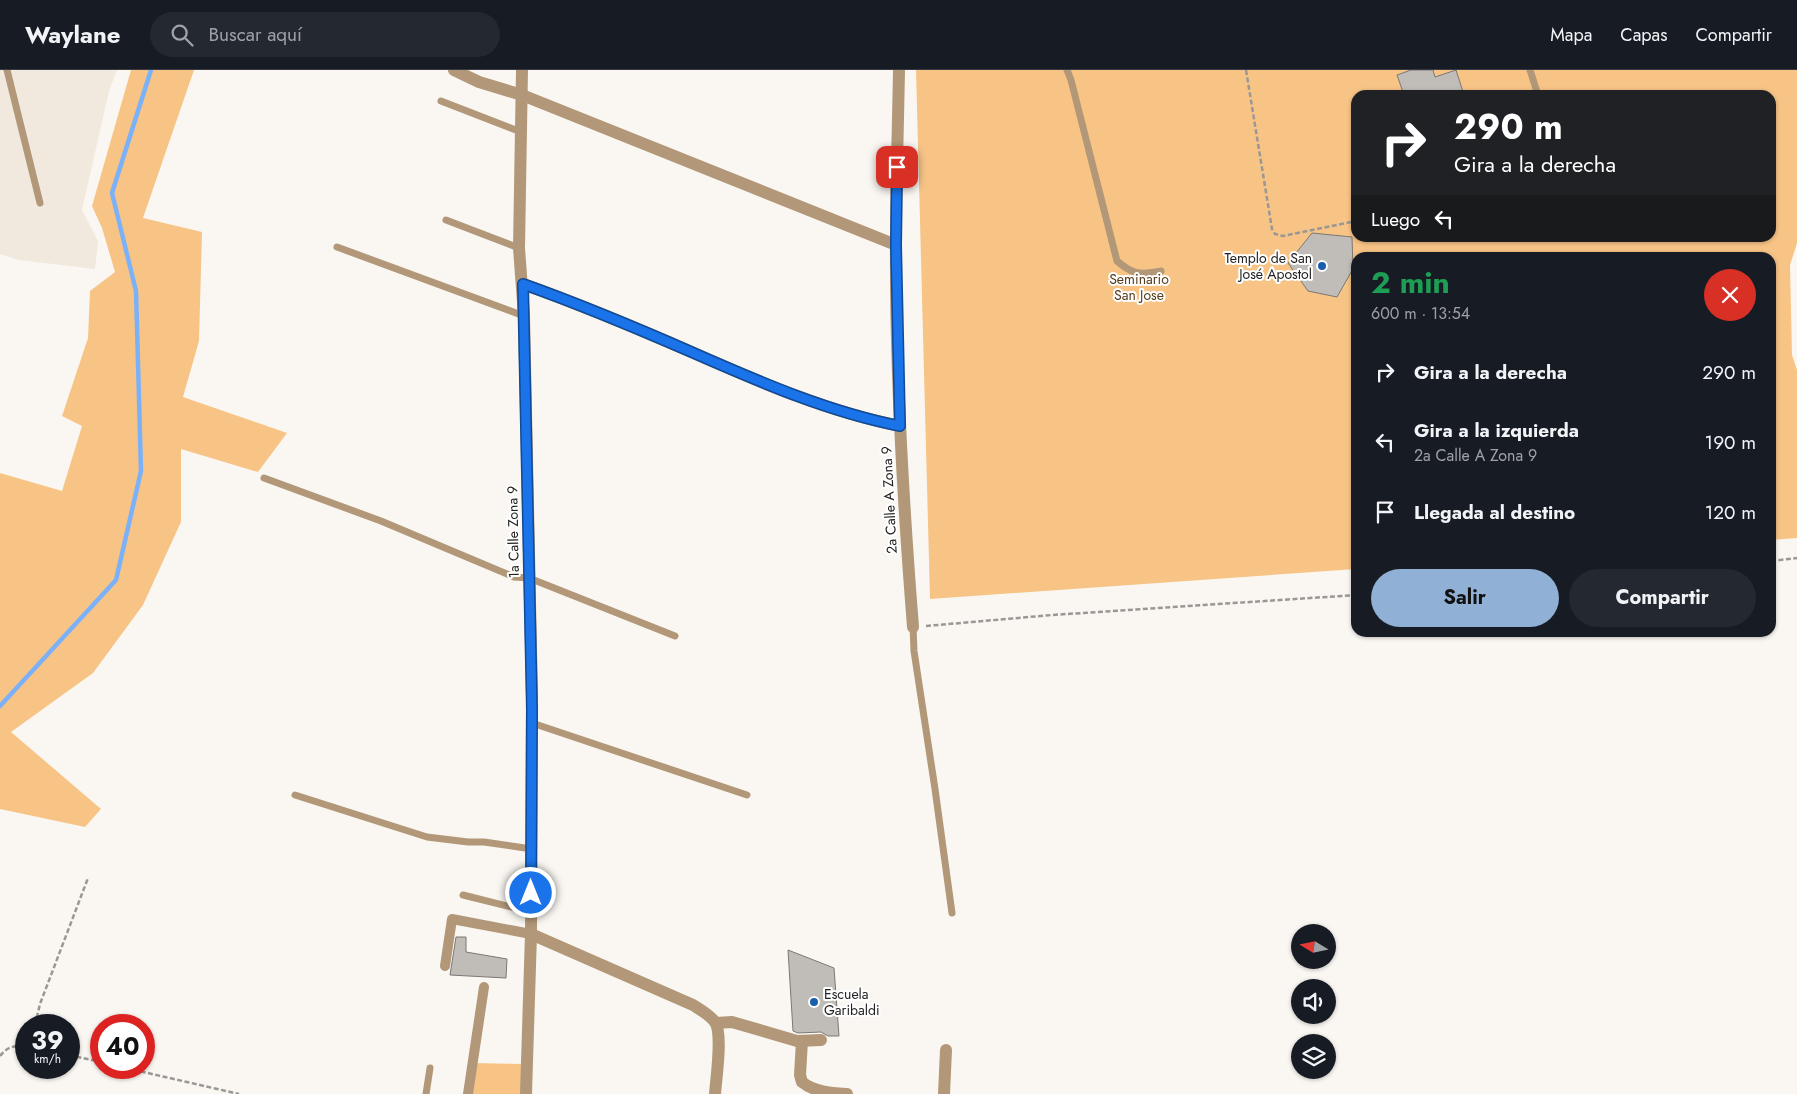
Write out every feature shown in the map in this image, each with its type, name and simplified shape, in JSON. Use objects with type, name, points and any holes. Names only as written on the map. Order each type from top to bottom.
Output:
[{"type":"street","points":[[454,70],[479,82],[522,95],[896,245]]},
{"type":"street","name":"1a Calle Zona 9","points":[[522,70],[519,248],[524,316],[532,723],[531,934],[526,1094]]},
{"type":"street","name":"2a Calle A Zona 9","points":[[899,70],[896,245],[900,426],[904,516],[913,627]]},
{"type":"street","points":[[523,284],[567,300],[739,373],[868,420],[900,426]]},
{"type":"street","points":[[445,966],[452,918],[531,934],[693,1005],[716,1023],[718,1040],[715,1094]]},
{"type":"street","points":[[468,1094],[484,987]]},
{"type":"street","points":[[716,1023],[732,1022],[791,1040],[821,1040]]},
{"type":"street","points":[[802,1041],[800,1076],[802,1082],[809,1087],[819,1090],[847,1094]]},
{"type":"street","points":[[944,1094],[946,1050]]},
{"type":"lane","points":[[7,70],[40,203]]},
{"type":"lane","points":[[1067,70],[1117,261],[1125,268],[1143,274],[1161,271]]},
{"type":"lane","points":[[1530,70],[1536,90]]},
{"type":"lane","points":[[441,101],[520,132]]},
{"type":"lane","points":[[446,220],[519,248]]},
{"type":"lane","points":[[337,247],[524,316]]},
{"type":"lane","points":[[264,478],[381,521],[514,577],[529,578],[675,636]]},
{"type":"lane","points":[[913,627],[914,651],[952,913]]},
{"type":"lane","points":[[532,723],[747,795]]},
{"type":"lane","points":[[295,795],[427,837],[461,842],[484,842],[532,849]]},
{"type":"lane","points":[[463,896],[531,912]]},
{"type":"lane","points":[[426,1094],[430,1068]]},
{"type":"path","points":[[1246,70],[1272,229],[1275,234],[1283,236],[1351,222]]},
{"type":"path","points":[[1776,560],[1797,558]]},
{"type":"path","points":[[913,627],[1052,615],[1351,595]]},
{"type":"path","points":[[38,1014],[88,878]]},
{"type":"path","points":[[0,1056],[4,1050],[15,1046]]},
{"type":"path","points":[[155,1075],[239,1094]]},
{"type":"shaded area","points":[[0,70],[117,70],[109,91],[82,210],[98,241],[95,269],[19,260],[0,254]]},
{"type":"green space","points":[[131,70],[194,70],[143,218],[202,232],[199,341],[183,397],[287,433],[258,472],[181,449],[181,522],[143,605],[93,673],[11,732],[101,809],[85,827],[0,809],[0,473],[62,491],[82,426],[62,416],[88,338],[90,291],[115,272],[102,228],[92,206]]},
{"type":"green space","name":"Seminario San Jose","points":[[916,70],[1797,70],[1797,243],[1790,265],[1792,355],[1797,370],[1797,538],[1776,540],[1776,252],[1351,252],[1351,569],[930,599]]},
{"type":"green space","points":[[473,1063],[527,1064],[526,1094],[468,1094]]},
{"type":"building","points":[[1411,70],[1433,70],[1435,77],[1456,70],[1462,90],[1402,90],[1397,75]]},
{"type":"building","name":"Templo de San José Apostol","points":[[1312,233],[1351,237],[1351,272],[1337,297],[1308,291],[1288,263]]},
{"type":"building","points":[[456,937],[466,937],[466,952],[507,959],[506,978],[450,975]]},
{"type":"building","name":"Escuela Garibaldi","points":[[788,950],[834,968],[839,1036],[828,1036],[821,1032],[798,1033],[793,1031]]},
{"type":"waterway","points":[[0,706],[116,580],[141,471],[136,291],[112,193],[151,70]]},
{"type":"place","name":"Templo de San José Apostol","points":[[1322,266]]},
{"type":"place","name":"Escuela Garibaldi","points":[[814,1002]]},
{"type":"route","points":[[531,893],[532,710],[523,284],[651,334],[739,373],[839,411],[868,420],[900,426],[896,245],[897,167]]}]
